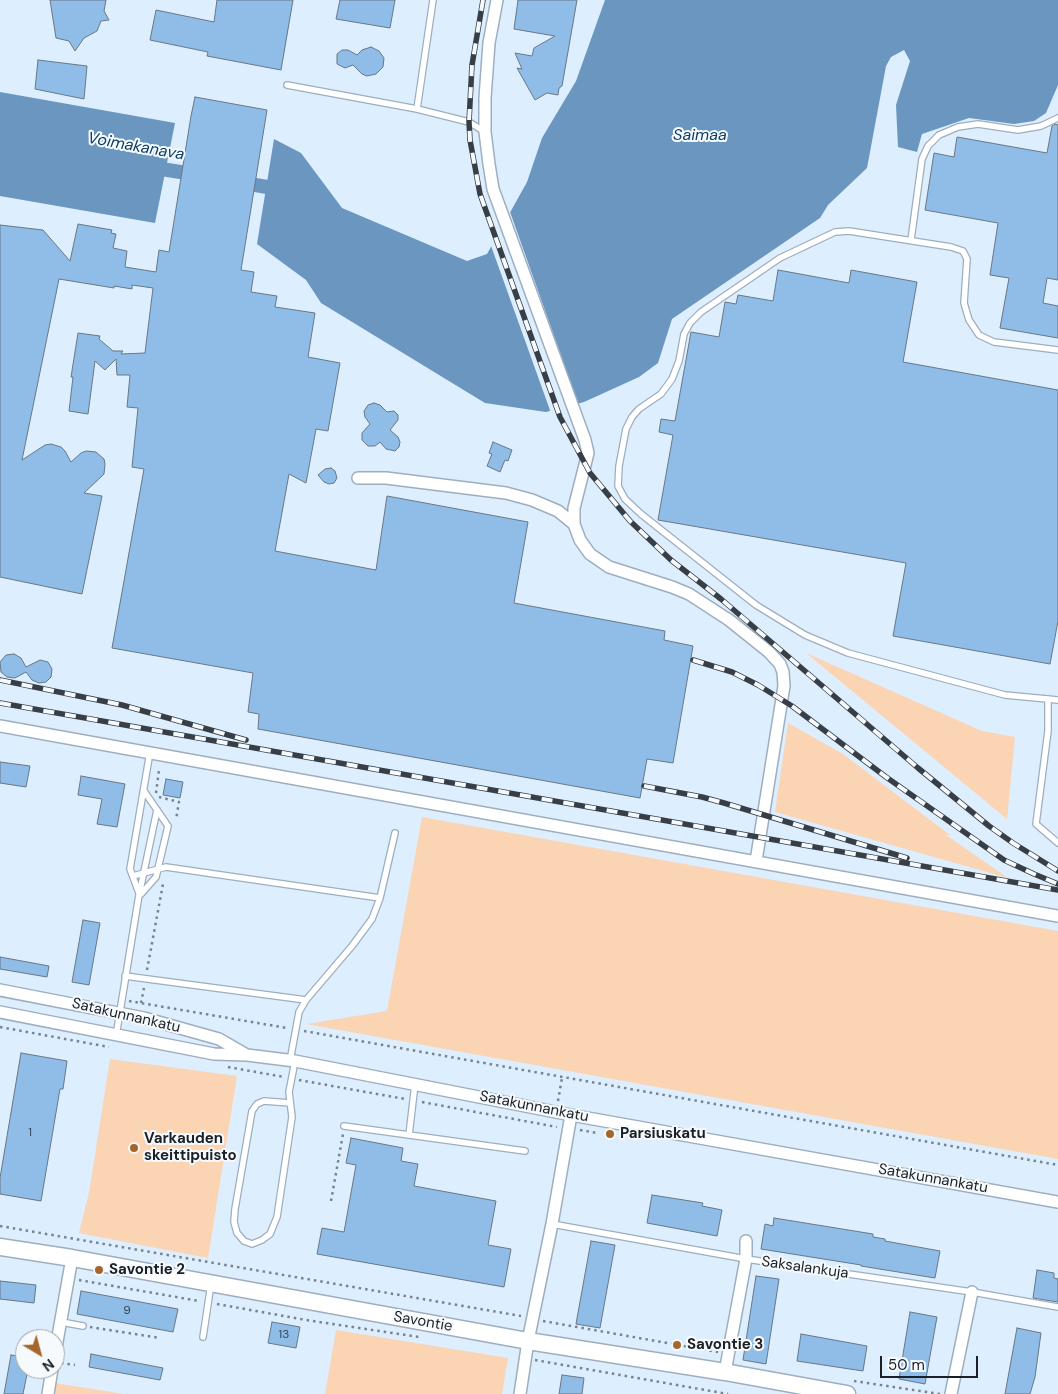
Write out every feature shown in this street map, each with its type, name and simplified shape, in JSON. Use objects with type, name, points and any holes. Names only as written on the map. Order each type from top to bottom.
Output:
[{"type":"street","points":[[497,0],[489,43],[484,98],[484,132],[494,190],[585,440],[588,453],[574,508],[574,524],[580,540],[590,554],[609,567],[689,594],[729,620],[769,652],[780,664],[783,672],[784,686],[756,861]]},
{"type":"street","points":[[358,478],[386,478],[506,493],[532,500],[558,511],[574,524]]},
{"type":"street","points":[[0,726],[1058,916]]},
{"type":"street","name":"Satakunnankatu","points":[[0,990],[120,1006],[218,1039],[247,1055]]},
{"type":"street","name":"Satakunnankatu","points":[[0,1012],[214,1054],[247,1055],[292,1061],[571,1115],[1058,1202]]},
{"type":"street","points":[[520,1394],[532,1319],[552,1224],[571,1115]]},
{"type":"street","points":[[725,1372],[746,1259],[746,1241]]},
{"type":"street","name":"Savontie","points":[[0,1247],[72,1258],[528,1341],[843,1390]]},
{"type":"street","points":[[60,1329],[72,1258]]},
{"type":"street","points":[[951,1394],[972,1292]]},
{"type":"street","points":[[48,1394],[50,1379]]},
{"type":"lane","points":[[417,109],[433,0]]},
{"type":"lane","points":[[287,85],[417,109],[469,122],[484,132]]},
{"type":"lane","points":[[911,240],[922,160],[928,146],[939,136],[958,127],[978,124],[1018,130],[1041,126],[1058,118]]},
{"type":"lane","points":[[1058,350],[994,342],[978,335],[969,320],[964,303],[967,259],[963,251],[951,247],[849,230],[835,232],[780,258],[701,312],[690,323],[684,334],[679,361],[672,379],[661,394],[632,416],[626,429],[619,466],[618,486],[625,499],[649,520],[756,605],[805,635],[848,653],[1006,695],[1058,700]]},
{"type":"lane","points":[[1048,699],[1048,731],[1036,824],[1058,843]]},
{"type":"lane","points":[[139,895],[130,869],[150,752]]},
{"type":"lane","points":[[139,895],[156,877],[168,826],[144,791]]},
{"type":"lane","points":[[116,1036],[139,895],[157,810]]},
{"type":"lane","points":[[290,1103],[264,1101],[257,1104],[252,1111],[234,1216],[236,1233],[244,1241],[252,1244],[270,1234],[277,1217],[292,1117],[289,1092],[294,1029],[299,1012],[306,1000],[352,946],[372,919],[380,898],[395,833]]},
{"type":"lane","points":[[132,876],[166,867],[380,898]]},
{"type":"lane","points":[[125,976],[306,1000]]},
{"type":"lane","points":[[409,1135],[415,1084]]},
{"type":"lane","points":[[344,1126],[525,1151]]},
{"type":"lane","name":"Saksalankuja","points":[[552,1224],[746,1259],[972,1292],[1058,1307]]},
{"type":"lane","points":[[203,1337],[211,1284]]},
{"type":"lane","points":[[61,1322],[83,1326]]},
{"type":"path","points":[[160,770],[156,792],[160,798],[179,802],[174,826]]},
{"type":"path","points":[[141,1003],[166,867]]},
{"type":"path","points":[[120,1006],[141,1003],[1058,1165]]},
{"type":"path","points":[[0,1028],[113,1048]]},
{"type":"path","points":[[225,1067],[599,1134]]},
{"type":"path","points":[[331,1201],[344,1126]]},
{"type":"path","points":[[0,1226],[720,1352],[728,1356]]},
{"type":"path","points":[[68,1278],[306,1320],[419,1337]]},
{"type":"path","points":[[83,1326],[160,1338]]},
{"type":"path","points":[[526,1358],[728,1394]]},
{"type":"path","points":[[65,1364],[75,1365]]},
{"type":"path","points":[[843,1390],[940,1394]]},
{"type":"shaded area","points":[[806,653],[982,731],[1015,737],[1007,819]]},
{"type":"shaded area","points":[[788,723],[843,754],[950,835],[946,835],[1008,878],[775,812]]},
{"type":"shaded area","points":[[422,817],[1058,931],[1058,1159],[306,1024],[387,1011]]},
{"type":"shaded area","points":[[110,1059],[237,1076],[208,1258],[79,1233],[89,1193]]},
{"type":"shaded area","points":[[336,1330],[508,1358],[502,1394],[325,1394]]},
{"type":"shaded area","points":[[55,1383],[124,1394],[53,1394]]},
{"type":"water","name":"Saimaa","points":[[605,0],[1058,0],[1058,85],[1046,113],[1034,121],[1014,124],[969,118],[922,134],[917,152],[898,147],[896,105],[910,61],[904,50],[891,57],[886,66],[867,168],[828,205],[820,218],[672,319],[658,363],[639,377],[584,402],[546,412],[485,403],[321,303],[306,280],[257,244],[274,139],[301,153],[342,208],[467,261],[487,254],[527,182],[542,138],[576,81]]},
{"type":"water","points":[[0,92],[175,123],[155,223],[0,196]]},
{"type":"pier","points":[[509,209],[579,406],[551,413],[490,243]]},
{"type":"building","points":[[50,0],[106,0],[104,11],[109,20],[101,21],[97,31],[84,38],[75,51],[69,41],[56,38]]},
{"type":"building","points":[[217,0],[293,0],[281,70],[207,56],[208,52],[150,40],[156,10],[214,22]]},
{"type":"building","points":[[340,0],[395,0],[390,28],[336,19]]},
{"type":"building","points":[[518,0],[577,0],[562,86],[559,88],[558,95],[547,93],[535,100],[517,68],[522,69],[515,53],[532,56],[534,48],[555,36],[514,29]]},
{"type":"building","points":[[371,47],[379,51],[384,58],[383,67],[376,74],[367,76],[362,74],[353,65],[345,68],[337,64],[337,54],[342,50],[348,50],[357,55],[362,50]]},
{"type":"building","points":[[38,60],[87,66],[84,99],[35,89]]},
{"type":"building","points":[[195,97],[267,110],[241,270],[254,272],[251,292],[277,296],[275,307],[315,313],[308,357],[340,363],[328,431],[316,429],[306,483],[289,474],[275,551],[376,570],[387,496],[528,522],[514,603],[665,631],[664,640],[693,646],[673,763],[647,759],[640,798],[258,729],[259,714],[248,712],[253,673],[112,648],[144,469],[132,467],[138,408],[127,407],[130,375],[117,375],[116,359],[105,370],[95,361],[88,414],[69,411],[73,377],[71,377],[78,333],[100,336],[99,339],[113,351],[123,351],[121,354],[145,353],[153,288],[132,285],[132,289],[114,286],[114,288],[59,279],[22,460],[45,445],[51,444],[61,447],[71,462],[86,451],[96,452],[104,459],[104,474],[84,493],[102,496],[82,594],[0,577],[0,225],[43,230],[70,261],[78,224],[112,230],[111,233],[116,234],[113,248],[127,251],[125,267],[156,272],[159,250],[169,252]]},
{"type":"building","points":[[1058,125],[1058,280],[1047,278],[1043,303],[1058,306],[1058,338],[1000,328],[1009,278],[990,275],[998,223],[925,210],[934,153],[954,157],[957,137],[1047,153],[1052,126]]},
{"type":"building","points":[[778,270],[849,283],[851,270],[917,282],[903,362],[1058,390],[1058,621],[1050,664],[893,636],[906,563],[658,520],[673,435],[659,432],[661,419],[675,421],[691,332],[719,337],[725,302],[736,304],[738,295],[773,301]]},
{"type":"building","points":[[374,403],[380,405],[387,412],[394,411],[398,415],[398,420],[390,430],[398,437],[400,442],[399,447],[395,451],[386,449],[380,442],[375,446],[368,446],[362,440],[362,433],[370,424],[365,417],[364,411],[368,405]]},
{"type":"building","points":[[493,442],[512,450],[508,461],[505,460],[500,472],[487,466],[492,454],[489,453]]},
{"type":"building","points":[[331,468],[335,471],[337,478],[334,483],[329,484],[324,482],[318,475],[325,469]]},
{"type":"building","points":[[14,654],[21,658],[26,667],[40,660],[48,662],[52,669],[51,677],[46,682],[39,683],[32,680],[26,672],[15,678],[7,677],[1,672],[0,662],[6,655]]},
{"type":"building","points":[[0,762],[30,766],[26,787],[0,783]]},
{"type":"building","points":[[81,776],[125,784],[117,827],[97,824],[102,799],[78,795]]},
{"type":"building","points":[[166,779],[183,782],[180,798],[163,795]]},
{"type":"building","points":[[83,920],[100,923],[89,985],[72,982]]},
{"type":"building","points":[[0,957],[49,966],[47,977],[0,969]]},
{"type":"building","points":[[21,1053],[67,1061],[63,1089],[60,1089],[41,1201],[0,1194],[0,1178]]},
{"type":"building","points":[[351,1138],[403,1148],[401,1161],[418,1164],[414,1186],[496,1201],[488,1245],[511,1249],[504,1287],[317,1254],[322,1228],[344,1232],[356,1165],[346,1163]]},
{"type":"building","points":[[652,1195],[703,1203],[702,1206],[722,1210],[717,1236],[647,1223]]},
{"type":"building","points":[[774,1218],[873,1234],[873,1237],[885,1239],[885,1241],[940,1251],[935,1278],[761,1249],[765,1224],[773,1226]]},
{"type":"building","points":[[591,1241],[615,1245],[600,1328],[576,1324]]},
{"type":"building","points":[[1037,1270],[1054,1273],[1054,1278],[1058,1279],[1058,1302],[1033,1298]]},
{"type":"building","points":[[756,1276],[779,1279],[766,1364],[743,1360]]},
{"type":"building","points":[[0,1281],[36,1285],[34,1303],[0,1299]]},
{"type":"building","points":[[81,1291],[178,1309],[173,1332],[77,1314]]},
{"type":"building","points":[[910,1312],[937,1317],[925,1384],[899,1379]]},
{"type":"building","points":[[272,1322],[300,1327],[296,1348],[268,1343]]},
{"type":"building","points":[[1017,1328],[1041,1333],[1035,1377],[1030,1394],[1005,1394]]},
{"type":"building","points":[[801,1334],[867,1346],[863,1371],[797,1361]]},
{"type":"building","points":[[91,1354],[163,1368],[160,1380],[89,1367]]},
{"type":"building","points":[[11,1355],[15,1356],[15,1379],[26,1379],[23,1394],[4,1394]]},
{"type":"building","points":[[562,1375],[584,1378],[582,1394],[559,1394]]},
{"type":"waterway","name":"Voimakanava","points":[[149,167],[199,175]]},
{"type":"waterway","name":"Voimakanava","points":[[238,182],[267,187]]},
{"type":"railway","points":[[483,0],[472,65],[469,122],[470,140],[480,194],[560,417],[590,473],[630,521],[671,560],[721,599],[918,768],[989,826],[1058,871]]},
{"type":"railway","points":[[693,660],[732,672],[758,685],[792,706],[886,777],[1004,860],[1058,884]]},
{"type":"railway","points":[[0,680],[122,705],[246,740]]},
{"type":"railway","points":[[0,703],[1058,890]]},
{"type":"railway","points":[[644,786],[724,803],[907,858]]},
{"type":"place","name":"Parsiuskatu","points":[[610,1134]]},
{"type":"place","name":"Varkauden skeittipuisto","points":[[134,1148]]},
{"type":"place","name":"Savontie 2","points":[[99,1270]]},
{"type":"place","name":"Savontie 3","points":[[677,1345]]}]
